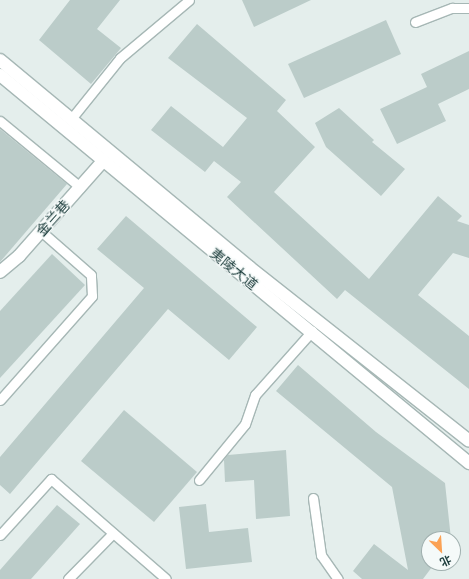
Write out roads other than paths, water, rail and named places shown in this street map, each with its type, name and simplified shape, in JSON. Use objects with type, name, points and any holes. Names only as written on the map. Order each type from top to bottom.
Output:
[{"type":"main road","name":"夷陵大道","points":[[0,60],[243,262],[469,441]]},
{"type":"main road","name":"夷陵大道","points":[[0,75],[312,331],[468,463]]},
{"type":"main road","name":"金兰巷","points":[[0,272],[41,231],[103,161]]},
{"type":"lane","points":[[71,119],[120,58],[189,0]]},
{"type":"lane","points":[[415,22],[452,8],[469,8]]},
{"type":"lane","points":[[0,121],[80,187]]},
{"type":"lane","points":[[0,400],[92,296],[91,275],[41,231]]},
{"type":"lane","points":[[199,480],[245,424],[255,395],[312,331]]},
{"type":"lane","points":[[0,535],[51,479],[166,579]]},
{"type":"lane","points":[[313,498],[321,555],[338,579]]},
{"type":"lane","points":[[68,579],[113,533]]}]
